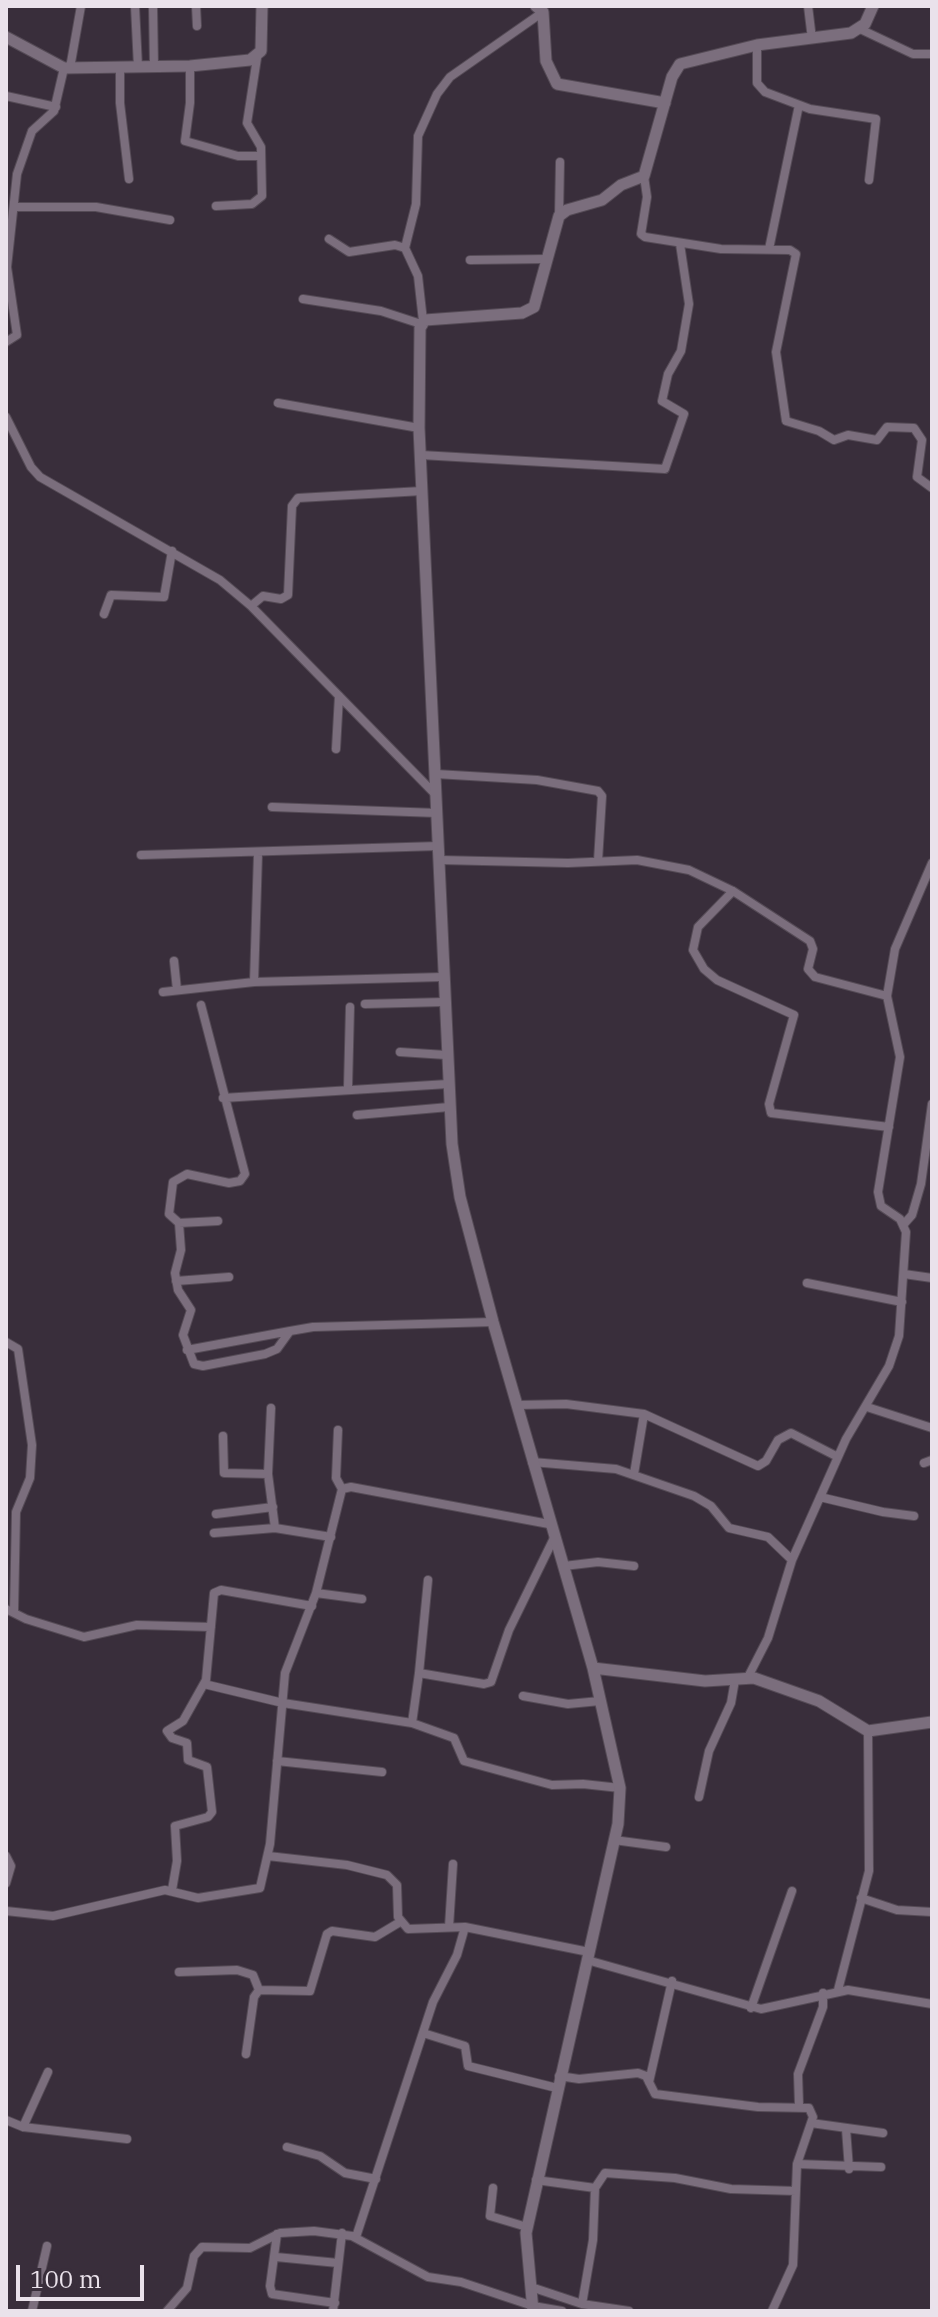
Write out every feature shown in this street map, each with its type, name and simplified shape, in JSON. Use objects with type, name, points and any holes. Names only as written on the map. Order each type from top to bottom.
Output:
[{"type":"street","points":[[6,342],[17,335],[7,267],[17,174],[32,131],[50,119],[56,107],[81,6]]},
{"type":"street","points":[[135,6],[138,67]]},
{"type":"street","points":[[153,6],[154,67]]},
{"type":"street","points":[[196,6],[197,26]]},
{"type":"street","points":[[216,206],[258,202],[262,196],[261,147],[247,123],[257,58],[263,41],[262,6]]},
{"type":"street","points":[[808,6],[812,39]]},
{"type":"street","points":[[860,29],[873,6]]},
{"type":"street","points":[[533,2300],[525,2251],[527,2227],[614,1840],[620,1788],[593,1668],[549,1524],[460,1197],[446,1055],[442,977],[446,860],[439,846],[419,428],[426,321],[418,276],[406,246],[417,193],[418,136],[437,94],[450,77],[539,9],[546,61],[557,84],[665,103]]},
{"type":"street","points":[[932,54],[913,54],[860,29],[812,39],[757,45],[680,64],[674,71],[644,176],[647,187],[641,234],[680,244],[721,249],[769,249],[796,254],[776,352],[786,421],[819,431],[834,440],[848,435],[877,440],[887,427],[914,428],[922,440],[917,477],[932,488]]},
{"type":"street","points":[[6,37],[67,68],[190,66],[257,58]]},
{"type":"street","points":[[757,45],[760,87],[799,105],[876,119],[869,180]]},
{"type":"street","points":[[190,66],[190,103],[185,141],[238,156],[261,156]]},
{"type":"street","points":[[120,68],[120,103],[129,179]]},
{"type":"street","points":[[6,96],[56,107]]},
{"type":"street","points":[[769,249],[799,105]]},
{"type":"street","points":[[303,299],[426,321],[528,311],[538,300],[559,216],[560,162]]},
{"type":"street","points":[[559,216],[567,210],[602,200],[621,185],[644,176]]},
{"type":"street","points":[[15,207],[96,207],[170,220]]},
{"type":"street","points":[[329,239],[349,252],[406,246]]},
{"type":"street","points":[[421,455],[665,469],[684,414],[662,401],[668,374],[681,351],[689,304],[680,244]]},
{"type":"street","points":[[470,260],[547,259]]},
{"type":"street","points":[[278,403],[419,428]]},
{"type":"street","points":[[6,417],[31,467],[40,477],[220,580],[251,606],[436,796]]},
{"type":"street","points":[[251,606],[263,596],[281,599],[288,595],[292,506],[298,498],[422,491]]},
{"type":"street","points":[[104,614],[111,595],[164,597],[172,551]]},
{"type":"street","points":[[336,749],[339,696]]},
{"type":"street","points":[[436,774],[537,780],[598,791],[602,796],[598,861]]},
{"type":"street","points":[[272,807],[437,813]]},
{"type":"street","points":[[141,855],[258,854],[439,846]]},
{"type":"street","points":[[254,982],[258,854]]},
{"type":"street","points":[[446,860],[658,862],[689,870],[733,891],[810,941],[813,949],[808,969],[815,977],[887,996]]},
{"type":"street","points":[[748,1677],[768,1638],[792,1560],[838,1457],[894,1355],[907,1241],[904,1224],[884,1209],[879,1200],[900,1057],[887,996],[895,949],[932,863]]},
{"type":"street","points":[[733,891],[698,927],[693,950],[704,969],[717,980],[794,1015],[769,1104],[771,1113],[889,1127]]},
{"type":"street","points":[[174,961],[177,990]]},
{"type":"street","points":[[163,992],[254,982],[442,977]]},
{"type":"street","points":[[365,1004],[444,1002]]},
{"type":"street","points":[[201,1005],[245,1178],[216,1183],[187,1174],[173,1182],[169,1214],[179,1223],[181,1250],[175,1266],[176,1281],[191,1310],[183,1328],[187,1350],[194,1364],[203,1366],[273,1352],[290,1331]]},
{"type":"street","points":[[348,1087],[350,1007]]},
{"type":"street","points":[[400,1052],[446,1055]]},
{"type":"street","points":[[223,1098],[348,1087],[448,1084]]},
{"type":"street","points":[[904,1224],[912,1215],[929,1157],[932,1104]]},
{"type":"street","points":[[357,1115],[449,1107]]},
{"type":"street","points":[[179,1223],[218,1221]]},
{"type":"street","points":[[904,1274],[932,1278]]},
{"type":"street","points":[[176,1281],[229,1277]]},
{"type":"street","points":[[807,1283],[902,1302]]},
{"type":"street","points":[[187,1350],[313,1327],[493,1322]]},
{"type":"street","points":[[6,1342],[18,1349],[32,1445],[30,1478],[11,1528],[10,1610],[26,1619],[77,1636],[137,1625],[211,1627]]},
{"type":"street","points":[[516,1405],[566,1404],[644,1414],[758,1466],[766,1461],[778,1440],[791,1433],[838,1457]]},
{"type":"street","points":[[867,1407],[932,1428]]},
{"type":"street","points":[[271,1408],[268,1474],[275,1528]]},
{"type":"street","points":[[634,1474],[644,1414]]},
{"type":"street","points":[[6,1911],[39,1917],[172,1890],[198,1898],[250,1892],[262,1883],[268,1856],[287,1666],[312,1606],[342,1489],[336,1478],[338,1430]]},
{"type":"street","points":[[223,1436],[224,1473],[268,1474]]},
{"type":"street","points":[[532,1462],[634,1474],[707,1502],[729,1528],[768,1537],[792,1560]]},
{"type":"street","points":[[342,1489],[351,1487],[549,1524]]},
{"type":"street","points":[[820,1497],[914,1516]]},
{"type":"street","points":[[216,1514],[273,1507]]},
{"type":"street","points":[[214,1533],[275,1528],[331,1537]]},
{"type":"street","points":[[419,1673],[484,1684],[491,1682],[509,1630],[554,1538]]},
{"type":"street","points":[[564,1566],[598,1562],[634,1566]]},
{"type":"street","points":[[412,1723],[428,1580]]},
{"type":"street","points":[[172,1890],[177,1861],[172,1830],[179,1822],[208,1817],[212,1809],[207,1767],[190,1761],[187,1743],[172,1738],[167,1731],[183,1721],[194,1695],[204,1684],[213,1596],[216,1590],[312,1606]]},
{"type":"street","points":[[316,1593],[362,1599]]},
{"type":"street","points":[[593,1668],[705,1681],[748,1677],[819,1701],[868,1731],[932,1722]]},
{"type":"street","points":[[699,1797],[709,1751],[731,1703],[735,1680]]},
{"type":"street","points":[[204,1684],[283,1703],[412,1723],[454,1738],[464,1761],[552,1785],[577,1783],[620,1788]]},
{"type":"street","points":[[523,1696],[560,1704],[600,1701]]},
{"type":"street","points":[[838,1990],[871,1854],[868,1731]]},
{"type":"street","points":[[277,1761],[382,1772]]},
{"type":"street","points":[[614,1840],[666,1847]]},
{"type":"street","points":[[6,1856],[11,1866],[6,1883]]},
{"type":"street","points":[[268,1856],[347,1865],[387,1875],[397,1885],[400,1922]]},
{"type":"street","points":[[277,2234],[270,2286],[272,2294],[334,2307],[338,2263],[376,2179],[438,1988],[457,1955],[453,1864]]},
{"type":"street","points":[[751,2008],[792,1891]]},
{"type":"street","points":[[861,1898],[897,1910],[932,1912]]},
{"type":"street","points":[[400,1922],[415,1930],[456,1927],[588,1956],[751,2008],[772,2009],[838,1990],[932,2004]]},
{"type":"street","points":[[246,2054],[254,1997],[259,1990],[267,1987],[310,1991],[327,1934],[332,1931],[375,1937],[400,1922]]},
{"type":"street","points":[[179,1972],[237,1970],[253,1975],[259,1990]]},
{"type":"street","points":[[649,2082],[672,1981]]},
{"type":"street","points":[[799,2105],[798,2074],[823,2007],[823,1993]]},
{"type":"street","points":[[423,2033],[465,2046],[468,2066],[558,2082],[638,2073],[649,2082],[655,2094],[758,2107],[799,2105],[811,2111],[811,2123],[797,2164],[793,2265],[772,2311]]},
{"type":"street","points":[[23,2127],[48,2072]]},
{"type":"street","points":[[6,2120],[23,2127],[127,2139]]},
{"type":"street","points":[[811,2123],[883,2133]]},
{"type":"street","points":[[846,2129],[849,2169]]},
{"type":"street","points":[[287,2147],[320,2156],[345,2173],[376,2179]]},
{"type":"street","points":[[797,2164],[849,2169],[881,2167]]},
{"type":"street","points":[[582,2304],[593,2240],[595,2188],[603,2175],[610,2172],[675,2178],[731,2189],[796,2191]]},
{"type":"street","points":[[536,2180],[595,2188]]},
{"type":"street","points":[[493,2188],[490,2216],[527,2227]]},
{"type":"street","points":[[167,2311],[187,2288],[197,2250],[210,2245],[250,2248],[277,2234],[314,2231],[349,2235],[428,2277],[491,2289],[562,2311]]},
{"type":"street","points":[[32,2311],[47,2246]]},
{"type":"street","points":[[276,2257],[338,2263]]},
{"type":"street","points":[[533,2300],[629,2311]]}]
